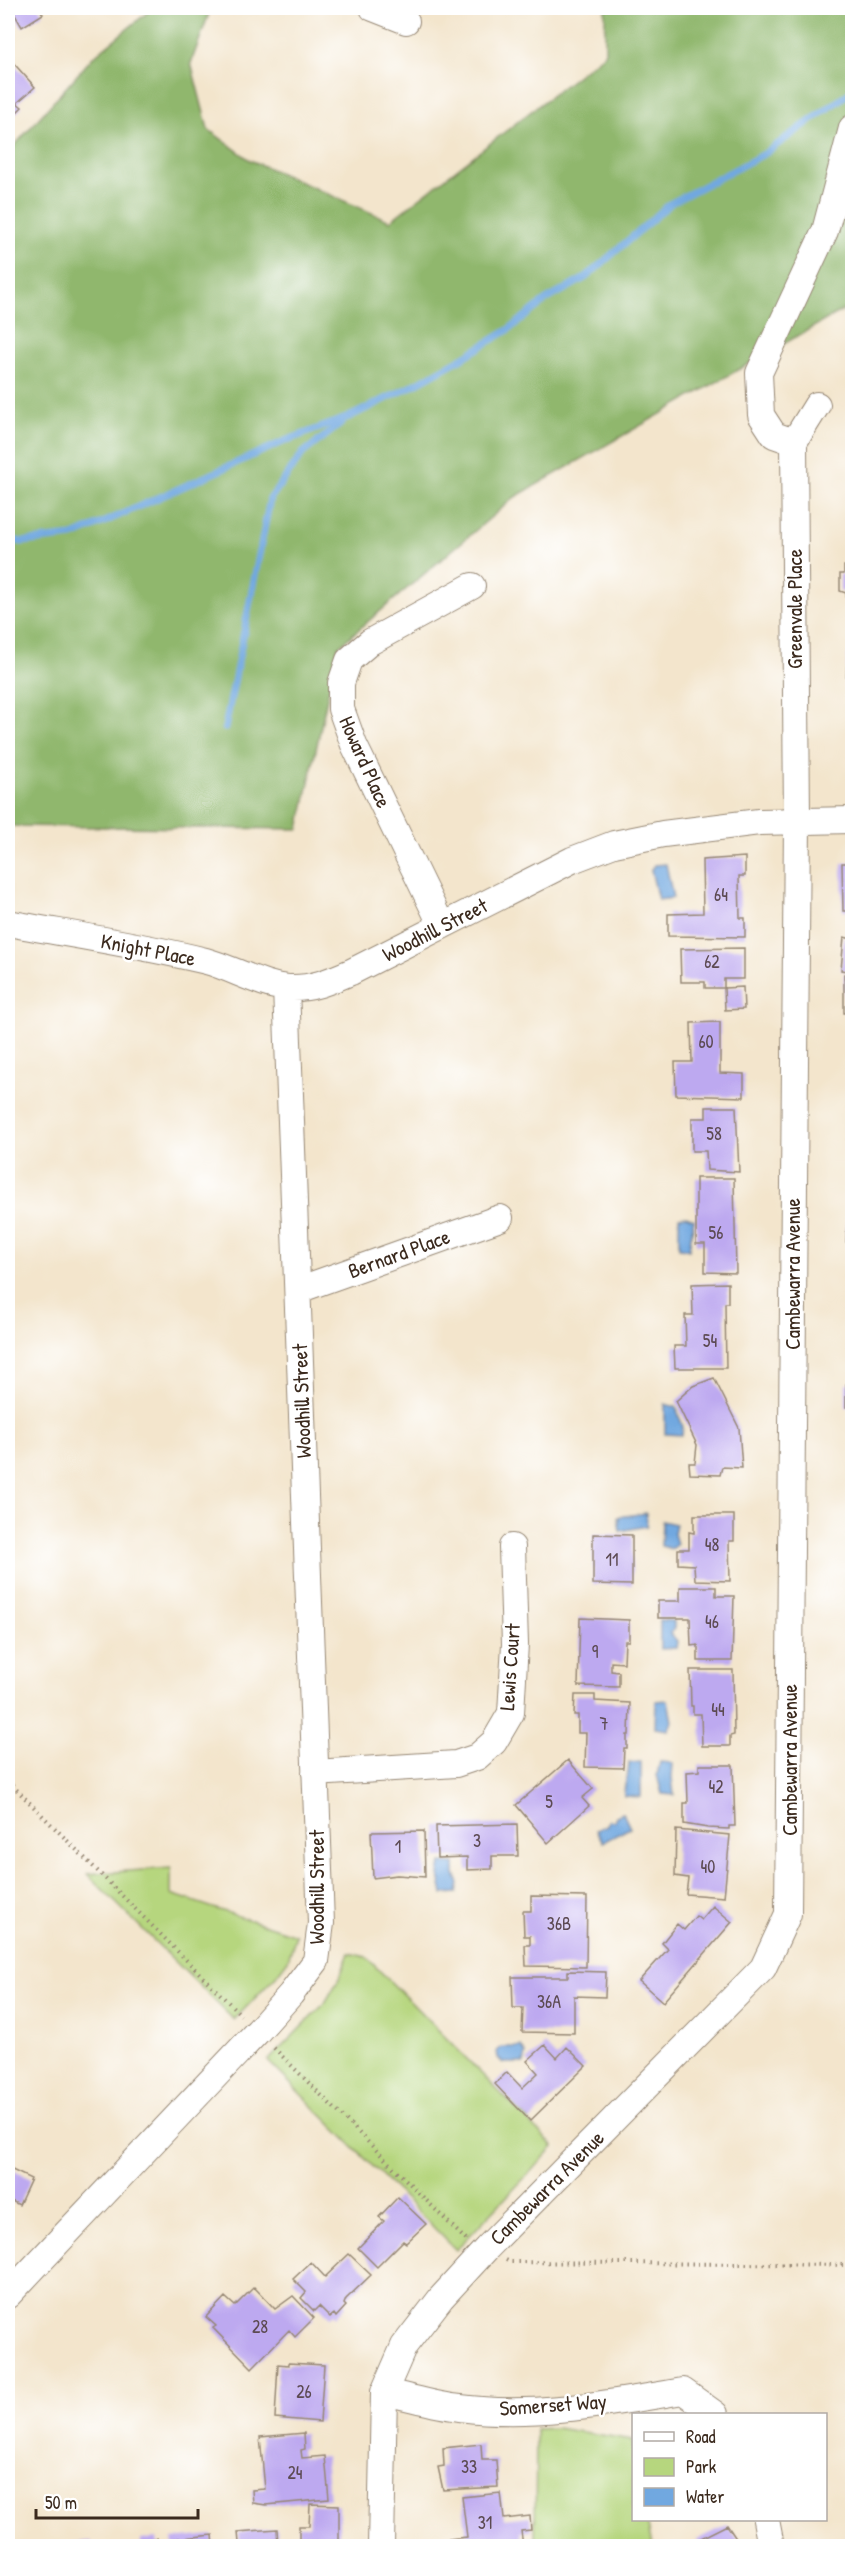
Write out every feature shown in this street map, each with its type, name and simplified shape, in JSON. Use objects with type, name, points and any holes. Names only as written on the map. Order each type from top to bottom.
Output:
[{"type":"street","points":[[373,8],[406,21]]},
{"type":"street","points":[[817,405],[794,442],[774,435],[761,415],[759,374],[825,231],[852,128]]},
{"type":"street","name":"Greenvale Place","points":[[794,442],[797,820]]},
{"type":"street","name":"Howard Place","points":[[442,926],[354,745],[341,709],[341,684],[349,660],[370,642],[472,586]]},
{"type":"street","name":"Woodhill Street","points":[[8,2295],[258,2031],[291,1994],[316,1961],[321,1923],[286,988],[303,988],[323,984],[572,860],[614,844],[718,827],[797,820],[852,820]]},
{"type":"street","name":"Cambewarra Avenue","points":[[381,2547],[384,2392],[404,2346],[441,2298],[487,2248],[763,1968],[788,1914],[797,820]]},
{"type":"street","name":"Knight Place","points":[[8,922],[178,954],[214,963],[286,988]]},
{"type":"street","name":"Bernard Place","points":[[298,1290],[500,1218]]},
{"type":"street","name":"Lewis Court","points":[[315,1773],[456,1764],[477,1757],[494,1742],[511,1713],[515,1644],[512,1547]]},
{"type":"street","name":"Somerset Way","points":[[384,2392],[460,2408],[516,2411],[552,2409],[683,2391],[712,2413]]},
{"type":"street","points":[[766,2521],[771,2547]]},
{"type":"path","points":[[487,2248],[510,2262],[852,2265]]},
{"type":"green space","points":[[153,8],[211,8],[191,63],[208,129],[250,160],[390,221],[605,54],[605,8],[852,8],[852,305],[515,497],[338,647],[299,829],[8,826],[8,153],[93,57]]},
{"type":"green space","points":[[171,1868],[171,1894],[296,1935],[288,1960],[234,2020],[87,1874]]},
{"type":"green space","points":[[349,1953],[366,1957],[554,2147],[456,2250],[268,2061],[325,2003],[339,1979]]},
{"type":"green space","points":[[556,2428],[632,2440],[632,2521],[647,2521],[652,2546],[535,2546],[536,2429]]},
{"type":"water","points":[[666,864],[673,898],[658,900],[651,870],[654,865]]},
{"type":"water","points":[[686,1216],[694,1219],[689,1249],[679,1248],[679,1217]]},
{"type":"water","points":[[665,1404],[676,1407],[683,1427],[682,1435],[665,1434]]},
{"type":"water","points":[[646,1513],[647,1526],[620,1531],[618,1517]]},
{"type":"water","points":[[662,1521],[676,1524],[674,1534],[677,1544],[672,1549],[661,1546]]},
{"type":"water","points":[[660,1620],[674,1621],[671,1634],[677,1641],[676,1648],[660,1649]]},
{"type":"water","points":[[668,1700],[672,1722],[668,1730],[655,1728],[656,1701]]},
{"type":"water","points":[[641,1762],[641,1797],[624,1796],[629,1763]]},
{"type":"water","points":[[660,1762],[673,1763],[674,1795],[662,1794],[657,1775]]},
{"type":"water","points":[[623,1813],[630,1828],[603,1842],[596,1830],[607,1825],[609,1820],[614,1821],[616,1816]]},
{"type":"water","points":[[441,1863],[455,1864],[455,1875],[459,1883],[457,1893],[443,1894],[439,1875]]},
{"type":"water","points":[[502,2047],[521,2047],[526,2054],[524,2063],[503,2063],[498,2058],[497,2051]]},
{"type":"building","points":[[11,8],[39,8],[43,14],[22,27]]},
{"type":"building","points":[[8,57],[35,87],[17,103],[22,107],[8,121]]},
{"type":"building","points":[[844,566],[852,566],[852,627],[849,627],[846,593],[840,591],[840,574],[844,574]]},
{"type":"building","points":[[847,655],[852,655],[852,684],[846,685]]},
{"type":"building","points":[[745,857],[745,876],[739,876],[740,918],[745,918],[745,937],[668,936],[668,914],[703,913],[702,860]]},
{"type":"building","points":[[842,863],[852,863],[852,911],[843,911]]},
{"type":"building","points":[[844,937],[852,939],[852,1013],[844,1013],[844,974],[847,974],[847,971],[841,970]]},
{"type":"building","points":[[744,948],[744,979],[724,979],[724,988],[705,988],[705,982],[681,982],[680,949]]},
{"type":"building","points":[[743,987],[744,1009],[725,1010],[724,988]]},
{"type":"building","points":[[720,1022],[720,1073],[744,1074],[744,1097],[676,1095],[675,1062],[692,1062],[691,1023]]},
{"type":"building","points":[[706,1107],[736,1107],[739,1172],[707,1170],[706,1151],[692,1151],[692,1118],[706,1118]]},
{"type":"building","points":[[849,1177],[852,1177],[852,1242],[846,1242]]},
{"type":"building","points":[[696,1178],[734,1178],[736,1273],[705,1272],[705,1244],[696,1244]]},
{"type":"building","points":[[728,1283],[728,1303],[725,1303],[726,1368],[675,1368],[674,1346],[686,1346],[685,1315],[693,1315],[692,1284]]},
{"type":"building","points":[[714,1378],[739,1428],[742,1468],[722,1467],[720,1475],[690,1474],[689,1463],[695,1463],[697,1445],[676,1401],[693,1386]]},
{"type":"building","points":[[846,1384],[852,1384],[852,1408],[846,1407]]},
{"type":"building","points":[[694,1515],[734,1515],[734,1541],[729,1541],[730,1581],[695,1580],[694,1565],[678,1564],[678,1549],[689,1549],[689,1532],[694,1533]]},
{"type":"building","points":[[593,1534],[632,1535],[632,1585],[593,1584]]},
{"type":"building","points":[[680,1587],[716,1587],[716,1596],[734,1596],[732,1661],[698,1661],[698,1645],[691,1646],[690,1618],[658,1618],[658,1601],[680,1601]]},
{"type":"building","points":[[580,1618],[629,1620],[629,1641],[625,1641],[624,1663],[611,1662],[611,1671],[619,1672],[619,1687],[578,1686]]},
{"type":"building","points":[[690,1670],[733,1670],[734,1735],[730,1736],[730,1746],[702,1746],[701,1714],[693,1714],[693,1706],[691,1706]]},
{"type":"building","points":[[575,1695],[595,1695],[595,1701],[630,1703],[629,1735],[627,1735],[627,1748],[624,1748],[623,1768],[585,1767],[586,1733],[578,1733],[578,1715],[574,1715]]},
{"type":"building","points":[[568,1760],[593,1789],[582,1798],[589,1806],[548,1843],[516,1805]]},
{"type":"building","points":[[699,1765],[733,1765],[735,1826],[729,1826],[729,1829],[684,1824],[684,1803],[688,1803],[687,1772],[699,1771]]},
{"type":"building","points":[[517,1824],[518,1856],[492,1856],[492,1869],[467,1870],[467,1857],[437,1858],[436,1826]]},
{"type":"building","points":[[676,1830],[730,1835],[724,1897],[686,1894],[688,1878],[675,1876]]},
{"type":"building","points":[[424,1831],[425,1877],[397,1875],[373,1878],[371,1832]]},
{"type":"building","points":[[531,1896],[587,1897],[586,1967],[526,1966],[525,1945],[530,1945],[530,1936],[524,1936],[523,1911],[531,1911]]},
{"type":"building","points":[[713,1906],[732,1922],[663,2002],[639,1981],[668,1949],[662,1943],[677,1924],[684,1930],[696,1916],[701,1920]]},
{"type":"building","points":[[568,1971],[606,1972],[605,1997],[574,1996],[574,2033],[522,2032],[523,2008],[513,2008],[512,1977],[568,1977]]},
{"type":"building","points":[[545,2045],[557,2058],[567,2047],[586,2066],[530,2121],[495,2084],[507,2072],[522,2088],[538,2073],[527,2061]]},
{"type":"building","points":[[8,2168],[31,2179],[19,2205],[8,2199]]},
{"type":"building","points":[[398,2197],[426,2224],[406,2243],[403,2241],[377,2267],[358,2248],[384,2221],[379,2217]]},
{"type":"building","points":[[349,2254],[371,2275],[346,2299],[344,2304],[346,2306],[336,2317],[334,2314],[330,2317],[319,2306],[314,2311],[301,2298],[306,2292],[293,2279],[311,2262],[325,2277]]},
{"type":"building","points":[[254,2287],[275,2309],[293,2296],[314,2318],[295,2337],[289,2330],[252,2368],[213,2328],[216,2326],[206,2317],[225,2297],[235,2306]]},
{"type":"building","points":[[288,2363],[324,2365],[320,2422],[275,2418],[278,2364],[288,2365]]},
{"type":"building","points":[[304,2433],[305,2449],[301,2450],[302,2458],[325,2456],[329,2499],[266,2505],[253,2503],[252,2490],[265,2489],[260,2437]]},
{"type":"building","points":[[481,2444],[482,2460],[496,2460],[498,2487],[443,2490],[438,2467],[444,2466],[443,2448]]},
{"type":"building","points":[[501,2493],[504,2519],[530,2516],[531,2530],[521,2531],[523,2546],[450,2546],[449,2539],[467,2537],[462,2497]]},
{"type":"building","points":[[310,2504],[339,2505],[339,2546],[309,2546],[309,2543],[299,2543],[299,2526],[309,2526]]},
{"type":"building","points":[[727,2525],[739,2543],[733,2546],[693,2546],[699,2543],[697,2540]]},
{"type":"building","points":[[277,2529],[278,2546],[227,2546],[227,2544],[239,2543],[238,2532]]},
{"type":"building","points":[[213,2535],[214,2546],[173,2546],[172,2539]]},
{"type":"building","points":[[157,2538],[158,2546],[140,2546],[140,2540]]},
{"type":"building","points":[[91,2541],[92,2546],[61,2546],[61,2544]]},
{"type":"waterway","points":[[8,539],[22,542],[73,536],[285,441],[349,417],[410,387],[508,330],[546,300],[585,278],[671,203],[764,154],[852,91]]},
{"type":"waterway","points":[[225,728],[270,499],[303,453],[342,423]]}]
